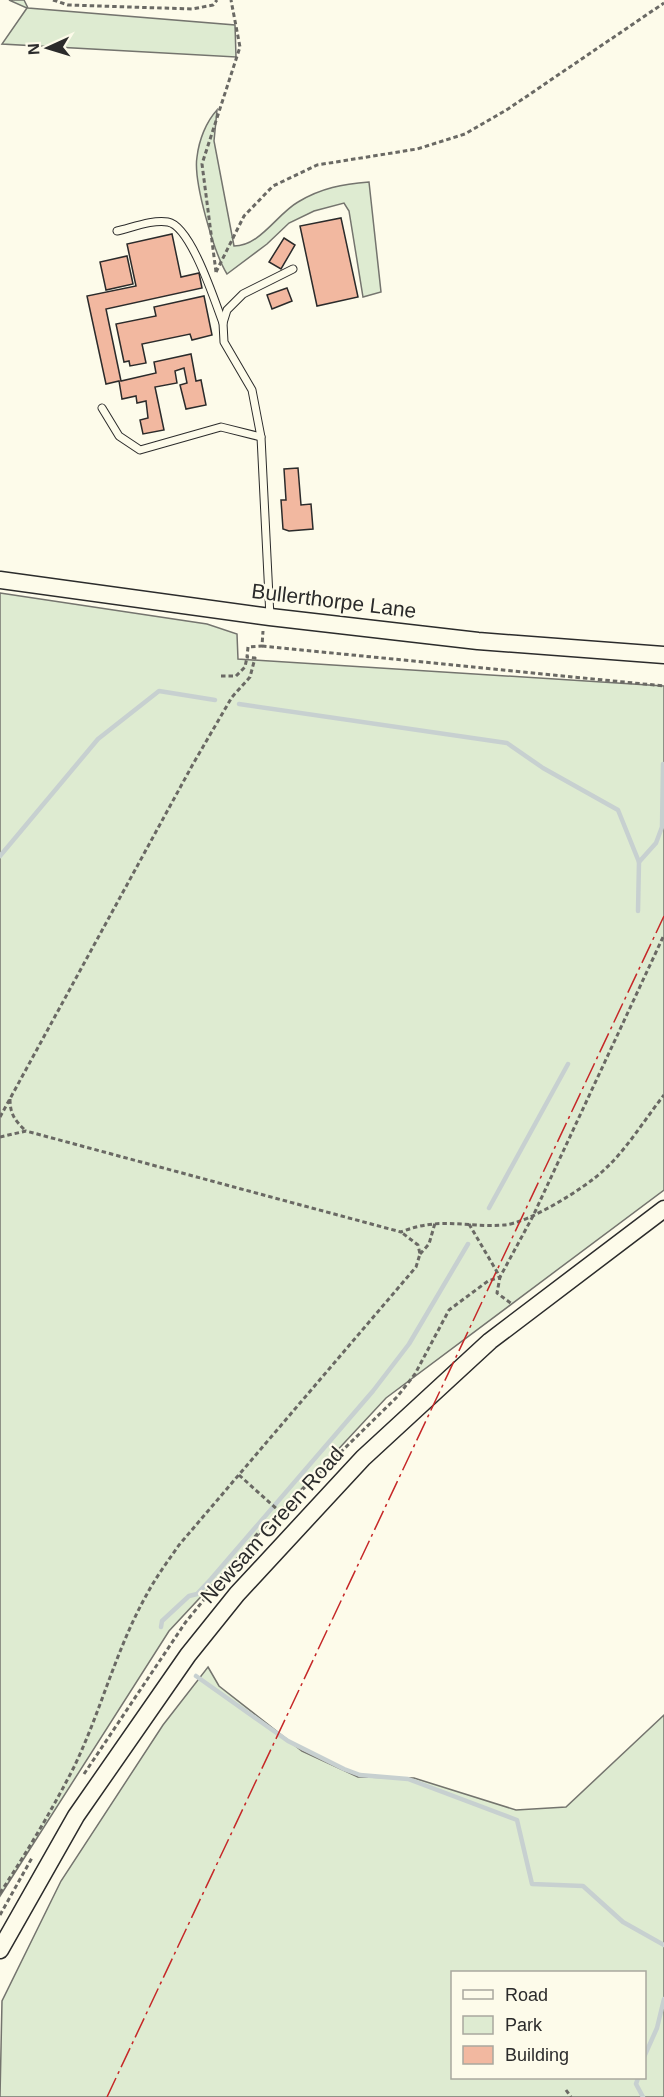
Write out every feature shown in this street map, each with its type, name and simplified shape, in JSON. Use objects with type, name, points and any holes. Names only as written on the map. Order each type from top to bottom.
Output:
[{"type":"street","name":"Bullerthorpe Lane","points":[[0,580],[267,617],[478,641],[664,655]]},
{"type":"street","name":"Newsam Green Road","points":[[0,1950],[76,1816],[188,1655],[237,1594],[363,1458],[490,1341],[664,1209]]},
{"type":"lane","points":[[117,231],[166,221],[174,224],[199,261],[222,323],[224,342],[252,390],[261,437],[267,617]]},
{"type":"lane","points":[[222,323],[227,310],[243,294],[293,269]]},
{"type":"lane","points":[[102,408],[119,436],[140,450],[221,427],[261,437]]},
{"type":"path","points":[[53,0],[68,5],[192,9],[213,5],[217,0]]},
{"type":"path","points":[[231,0],[240,47],[202,164],[216,272],[244,216],[273,186],[317,165],[417,149],[465,134],[508,110],[664,3]]},
{"type":"path","points":[[262,646],[267,617]]},
{"type":"path","points":[[221,676],[236,676],[245,667],[248,647],[262,646],[664,686]]},
{"type":"path","points":[[0,1117],[193,764],[232,697],[250,677],[255,658],[247,657]]},
{"type":"path","points":[[525,1314],[497,1293],[500,1277],[533,1216],[664,935]]},
{"type":"path","points":[[401,1232],[421,1224],[435,1223],[507,1225],[533,1216],[604,1170],[664,1095]]},
{"type":"path","points":[[10,1099],[10,1110],[15,1122],[26,1131],[401,1232],[418,1245],[420,1254]]},
{"type":"path","points":[[0,1137],[26,1131]]},
{"type":"path","points":[[0,1893],[38,1834],[73,1768],[146,1595],[179,1545],[416,1267],[420,1254],[429,1244],[435,1223]]},
{"type":"path","points":[[469,1224],[500,1277]]},
{"type":"path","points":[[84,1775],[185,1623],[258,1533],[397,1397],[416,1374],[449,1310],[488,1281],[500,1277]]},
{"type":"path","points":[[239,1475],[280,1512]]},
{"type":"path","points":[[0,1915],[36,1853]]},
{"type":"path","points":[[566,2090],[571,2097]]},
{"type":"green space","points":[[9,0],[24,0],[28,8],[235,25],[236,57],[2,44],[27,8]]},
{"type":"green space","points":[[217,110],[214,141],[234,246],[252,241],[290,207],[315,193],[350,184],[369,182],[381,292],[363,297],[349,211],[344,203],[314,211],[289,223],[267,244],[227,274],[216,250],[206,217],[197,168],[201,138]]},
{"type":"green space","points":[[0,593],[207,624],[237,634],[238,659],[664,686],[664,1190],[386,1398],[169,1631],[0,1896]]},
{"type":"green space","points":[[208,1667],[219,1686],[302,1751],[358,1777],[414,1778],[516,1810],[566,1807],[664,1715],[664,2097],[0,2097],[2,2001],[61,1881],[163,1725]]},
{"type":"building","points":[[341,218],[358,297],[317,306],[300,226]]},
{"type":"building","points":[[172,234],[181,277],[199,273],[202,288],[106,309],[121,381],[156,373],[154,362],[191,354],[196,381],[201,380],[206,405],[186,409],[180,385],[187,383],[184,368],[175,371],[177,383],[155,387],[164,430],[143,434],[140,420],[148,418],[146,401],[137,403],[136,396],[122,399],[119,381],[106,384],[87,296],[136,286],[127,244]]},
{"type":"building","points":[[284,238],[295,245],[281,269],[269,262]]},
{"type":"building","points":[[127,256],[133,284],[106,290],[100,262]]},
{"type":"building","points":[[287,288],[292,301],[272,309],[267,295]]},
{"type":"building","points":[[204,296],[212,335],[192,340],[190,334],[142,344],[146,363],[130,366],[129,361],[124,362],[116,324],[156,316],[154,307]]},
{"type":"building","points":[[298,468],[301,505],[311,504],[313,529],[289,531],[283,529],[281,500],[286,500],[284,469]]},
{"type":"waterway","points":[[0,856],[98,739],[159,691],[215,700]]},
{"type":"waterway","points":[[239,704],[507,743],[543,768],[618,810],[639,862],[638,911]]},
{"type":"waterway","points":[[639,862],[656,843],[662,827],[663,764]]},
{"type":"waterway","points":[[489,1208],[568,1064]]},
{"type":"waterway","points":[[161,1627],[162,1621],[189,1596],[197,1594],[211,1579],[373,1391],[409,1344],[468,1244]]},
{"type":"waterway","points":[[196,1676],[288,1741],[344,1769],[360,1775],[408,1779],[517,1820],[532,1884],[583,1886],[623,1922],[664,1945]]},
{"type":"waterway","points":[[646,2053],[657,2028],[664,1999]]},
{"type":"waterway","points":[[638,2079],[636,2084],[643,2097]]},
{"type":"power","points":[[107,2097],[664,916]]}]
